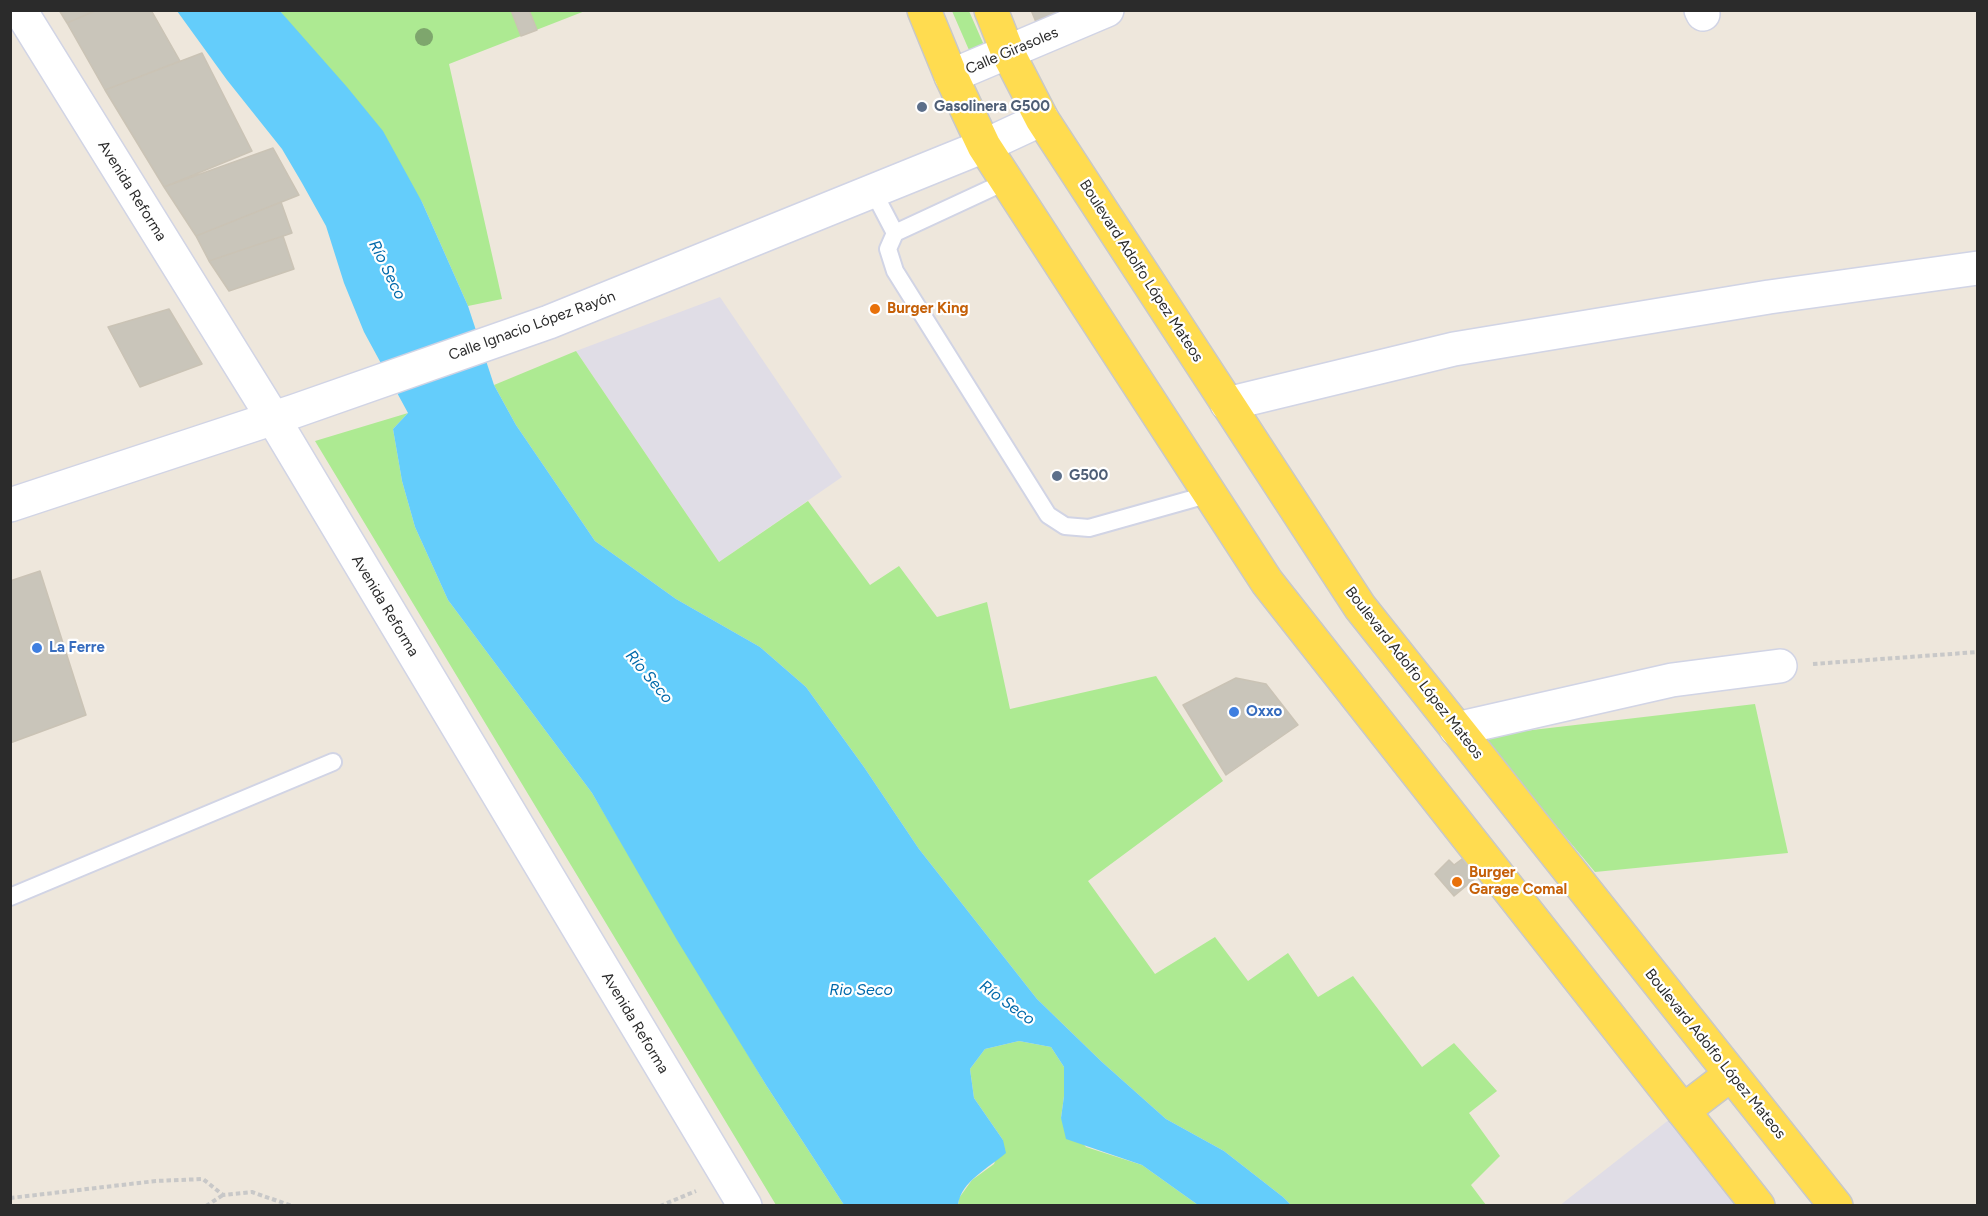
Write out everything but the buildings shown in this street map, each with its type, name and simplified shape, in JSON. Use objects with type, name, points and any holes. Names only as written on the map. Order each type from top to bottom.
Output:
[{"type":"main road","points":[[924,10],[951,76],[984,146],[1267,582],[1758,1206]]},
{"type":"main road","name":"Boulevard Adolfo López Mateos","points":[[991,10],[1008,53],[1042,119],[1360,607],[1836,1206]]},
{"type":"main road","points":[[1683,1111],[1731,1075]]},
{"type":"street","name":"Avenida Reforma","points":[[20,10],[273,418],[745,1206]]},
{"type":"street","name":"Calle Girasoles","points":[[951,76],[1107,10]]},
{"type":"street","name":"Calle Ignacio López Rayón","points":[[10,505],[327,400],[549,322],[984,146],[1042,119]]},
{"type":"street","points":[[1227,404],[1466,347],[1769,297],[1977,268]]},
{"type":"street","points":[[1456,729],[1672,680],[1780,666]]},
{"type":"lane","points":[[1007,181],[895,233],[888,249],[895,271],[1048,515],[1065,526],[1089,528],[1210,494]]},
{"type":"lane","points":[[873,191],[895,233]]},
{"type":"lane","points":[[10,897],[333,762]]},
{"type":"path","points":[[1780,666],[1977,652]]},
{"type":"path","points":[[10,1198],[156,1181],[203,1179],[223,1195]]},
{"type":"path","points":[[206,1206],[223,1195],[252,1192],[292,1206]]},
{"type":"shaded area","points":[[720,297],[842,477],[719,562],[576,351]]},
{"type":"shaded area","points":[[1670,1119],[1738,1206],[1559,1206]]},
{"type":"green space","points":[[280,11],[585,11],[449,64],[502,299],[468,306],[422,202]]},
{"type":"green space","points":[[952,11],[969,11],[994,68],[979,73]]},
{"type":"green space","points":[[576,351],[719,562],[808,501],[870,585],[899,566],[937,617],[987,602],[1010,709],[1156,676],[1223,781],[1088,881],[1155,974],[1215,937],[1248,981],[1288,953],[1318,997],[1353,976],[1422,1067],[1454,1043],[1497,1091],[1469,1113],[1500,1156],[1471,1185],[1486,1205],[1291,1205],[1224,1151],[1166,1119],[1102,1062],[1037,999],[919,849],[864,767],[806,687],[760,647],[676,599],[595,541],[516,425],[494,385]]},
{"type":"green space","points":[[408,413],[393,429],[402,481],[415,527],[448,600],[592,793],[766,1085],[844,1205],[776,1205],[315,441]]},
{"type":"green space","points":[[1755,704],[1788,853],[1595,872],[1481,736]]},
{"type":"green space","points":[[1019,1041],[1051,1047],[1064,1067],[1061,1118],[1086,1147],[1142,1165],[1198,1205],[958,1206],[959,1198],[972,1180],[994,1164],[1003,1140],[974,1098],[970,1069],[985,1049]]},
{"type":"water","name":"Rio Seco","points":[[177,11],[280,11],[383,131],[422,202],[468,306],[494,385],[516,425],[595,541],[676,599],[760,647],[806,687],[864,767],[919,849],[1037,999],[1102,1062],[1166,1119],[1224,1151],[1291,1205],[1198,1205],[1142,1165],[1066,1139],[1061,1118],[1064,1067],[1051,1047],[1019,1041],[985,1049],[970,1069],[974,1098],[1003,1140],[1006,1153],[970,1182],[960,1196],[958,1205],[844,1205],[766,1085],[677,940],[592,793],[448,600],[415,527],[402,481],[393,429],[408,413],[364,332],[344,283],[326,226],[282,149],[227,80]]},
{"type":"place","name":"Gasolinera G500","points":[[922,107]]},
{"type":"place","name":"Burger King","points":[[875,309]]},
{"type":"place","name":"G500","points":[[1057,476]]},
{"type":"place","name":"La Ferre","points":[[37,648]]},
{"type":"place","name":"Oxxo","points":[[1234,712]]},
{"type":"place","name":"Burger Garage Comal","points":[[1457,882]]},
{"type":"water label","name":"Río Seco","points":[[387,270]]},
{"type":"water label","name":"Río Seco","points":[[649,677]]},
{"type":"water label","name":"Río Seco","points":[[1007,1003]]}]
